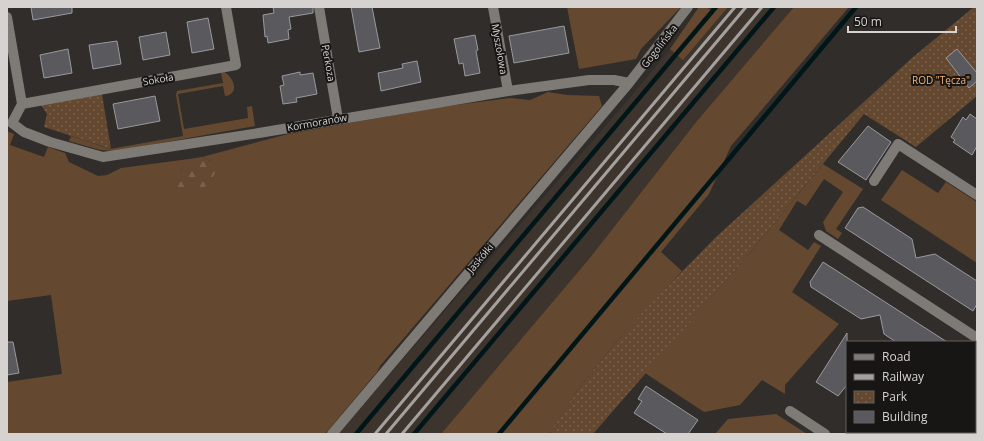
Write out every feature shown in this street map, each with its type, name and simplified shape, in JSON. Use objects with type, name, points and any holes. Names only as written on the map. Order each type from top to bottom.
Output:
[{"type":"street","name":"Sokoła","points":[[22,104],[236,65],[226,7]]},
{"type":"street","name":"Perkoza","points":[[319,7],[338,119]]},
{"type":"street","name":"Myszołowa","points":[[493,7],[508,91]]},
{"type":"street","name":"Gogolińska","points":[[629,83],[688,7]]},
{"type":"street","points":[[7,17],[22,104],[9,122]]},
{"type":"street","name":"Kormoranów","points":[[9,122],[24,132],[50,142],[103,157],[259,133],[508,91],[589,80],[614,80],[629,83]]},
{"type":"street","name":"Jaskółki","points":[[332,434],[629,83]]},
{"type":"street","points":[[874,181],[898,144],[977,195]]},
{"type":"street","points":[[819,235],[977,338]]},
{"type":"street","points":[[790,411],[825,434]]},
{"type":"shaded area","points":[[699,7],[706,7],[711,10],[713,7],[794,7],[697,121],[589,259],[441,434],[338,434],[628,100],[670,49]]},
{"type":"green space","points":[[567,7],[681,7],[641,49],[636,59],[579,69]]},
{"type":"green space","points":[[699,7],[706,7],[711,10],[713,7],[728,7],[683,60],[670,49]]},
{"type":"green space","points":[[794,7],[849,7],[731,146],[709,194],[661,252],[682,271],[616,342],[577,391],[549,434],[441,434],[589,259],[697,121]]},
{"type":"green space","name":"ROD \"Tęcza\"","points":[[974,7],[977,7],[977,96],[916,147],[864,114],[743,261],[593,434],[552,434],[550,432],[577,391],[616,342],[659,295],[716,237],[913,57]]},
{"type":"green space","points":[[224,72],[228,74],[233,81],[234,89],[230,95],[225,96],[223,86],[178,94],[184,129],[248,118],[247,107],[252,106],[255,126],[116,151],[100,150],[69,141],[71,136],[110,149],[183,136],[176,95],[177,91],[223,83],[221,73]]},
{"type":"green space","points":[[548,92],[567,95],[599,96],[602,106],[380,366],[377,372],[325,434],[7,434],[7,382],[62,374],[51,295],[7,301],[7,131],[14,134],[10,145],[44,157],[48,147],[65,153],[69,162],[98,176],[107,175],[121,168],[189,159],[188,164],[180,171],[212,162],[202,157],[288,134],[440,107],[510,98],[530,100]]},
{"type":"green space","points":[[102,94],[111,149],[44,127],[47,114],[41,105]]},
{"type":"green space","points":[[202,157],[212,162],[216,168],[214,175],[204,188],[183,192],[175,183],[175,179],[189,159]]},
{"type":"green space","points":[[823,164],[863,189],[836,229],[842,233],[838,239],[826,231],[823,222],[843,192],[824,179],[806,206],[797,201],[779,230],[808,250],[814,242],[821,246],[792,292],[839,324],[785,385],[785,394],[762,380],[740,405],[704,412],[645,373],[743,261]]},
{"type":"green space","points":[[902,170],[938,193],[946,182],[977,202],[977,263],[881,200]]},
{"type":"green space","points":[[776,414],[807,434],[715,434],[728,419]]},
{"type":"building","points":[[31,7],[72,7],[72,13],[33,20]]},
{"type":"building","points":[[273,7],[313,7],[313,13],[289,17],[291,29],[288,30],[289,39],[268,43],[267,36],[265,37],[263,15],[274,13]]},
{"type":"building","points":[[351,7],[372,7],[380,48],[359,52]]},
{"type":"building","points":[[208,18],[214,49],[192,53],[187,22]]},
{"type":"building","points":[[564,26],[569,53],[514,63],[509,36]]},
{"type":"building","points":[[166,32],[170,55],[143,60],[139,37]]},
{"type":"building","points":[[475,35],[480,73],[465,76],[463,63],[459,64],[454,39]]},
{"type":"building","points":[[117,41],[121,64],[93,69],[89,45]]},
{"type":"building","points":[[68,49],[72,73],[44,78],[40,55]]},
{"type":"building","points":[[957,49],[977,73],[977,81],[969,88],[946,58]]},
{"type":"building","points":[[417,61],[421,82],[381,91],[378,73],[403,68],[402,64]]},
{"type":"building","points":[[300,72],[300,75],[313,73],[317,94],[296,98],[297,102],[283,104],[280,86],[284,85],[282,76]]},
{"type":"building","points":[[155,96],[160,121],[118,129],[113,104]]},
{"type":"building","points":[[970,114],[977,119],[977,146],[972,155],[953,142],[955,140],[951,137],[963,117],[966,120]]},
{"type":"building","points":[[868,126],[891,142],[866,180],[838,162]]},
{"type":"building","points":[[863,207],[912,239],[916,258],[935,254],[977,281],[977,304],[973,311],[845,228],[858,208]]},
{"type":"building","points":[[823,262],[945,341],[894,341],[884,334],[880,315],[861,319],[811,287],[810,282]]},
{"type":"building","points":[[847,333],[846,386],[838,396],[816,382]]},
{"type":"building","points":[[7,342],[13,342],[19,373],[7,375]]},
{"type":"building","points":[[646,386],[698,420],[688,434],[667,434],[634,413],[642,401],[638,399]]},
{"type":"waterway","points":[[356,434],[716,7]]},
{"type":"waterway","points":[[414,434],[774,7]]},
{"type":"waterway","points":[[499,434],[856,7]]},
{"type":"railway","points":[[375,434],[735,7]]},
{"type":"railway","points":[[386,434],[746,7]]},
{"type":"railway","points":[[402,434],[762,7]]}]
